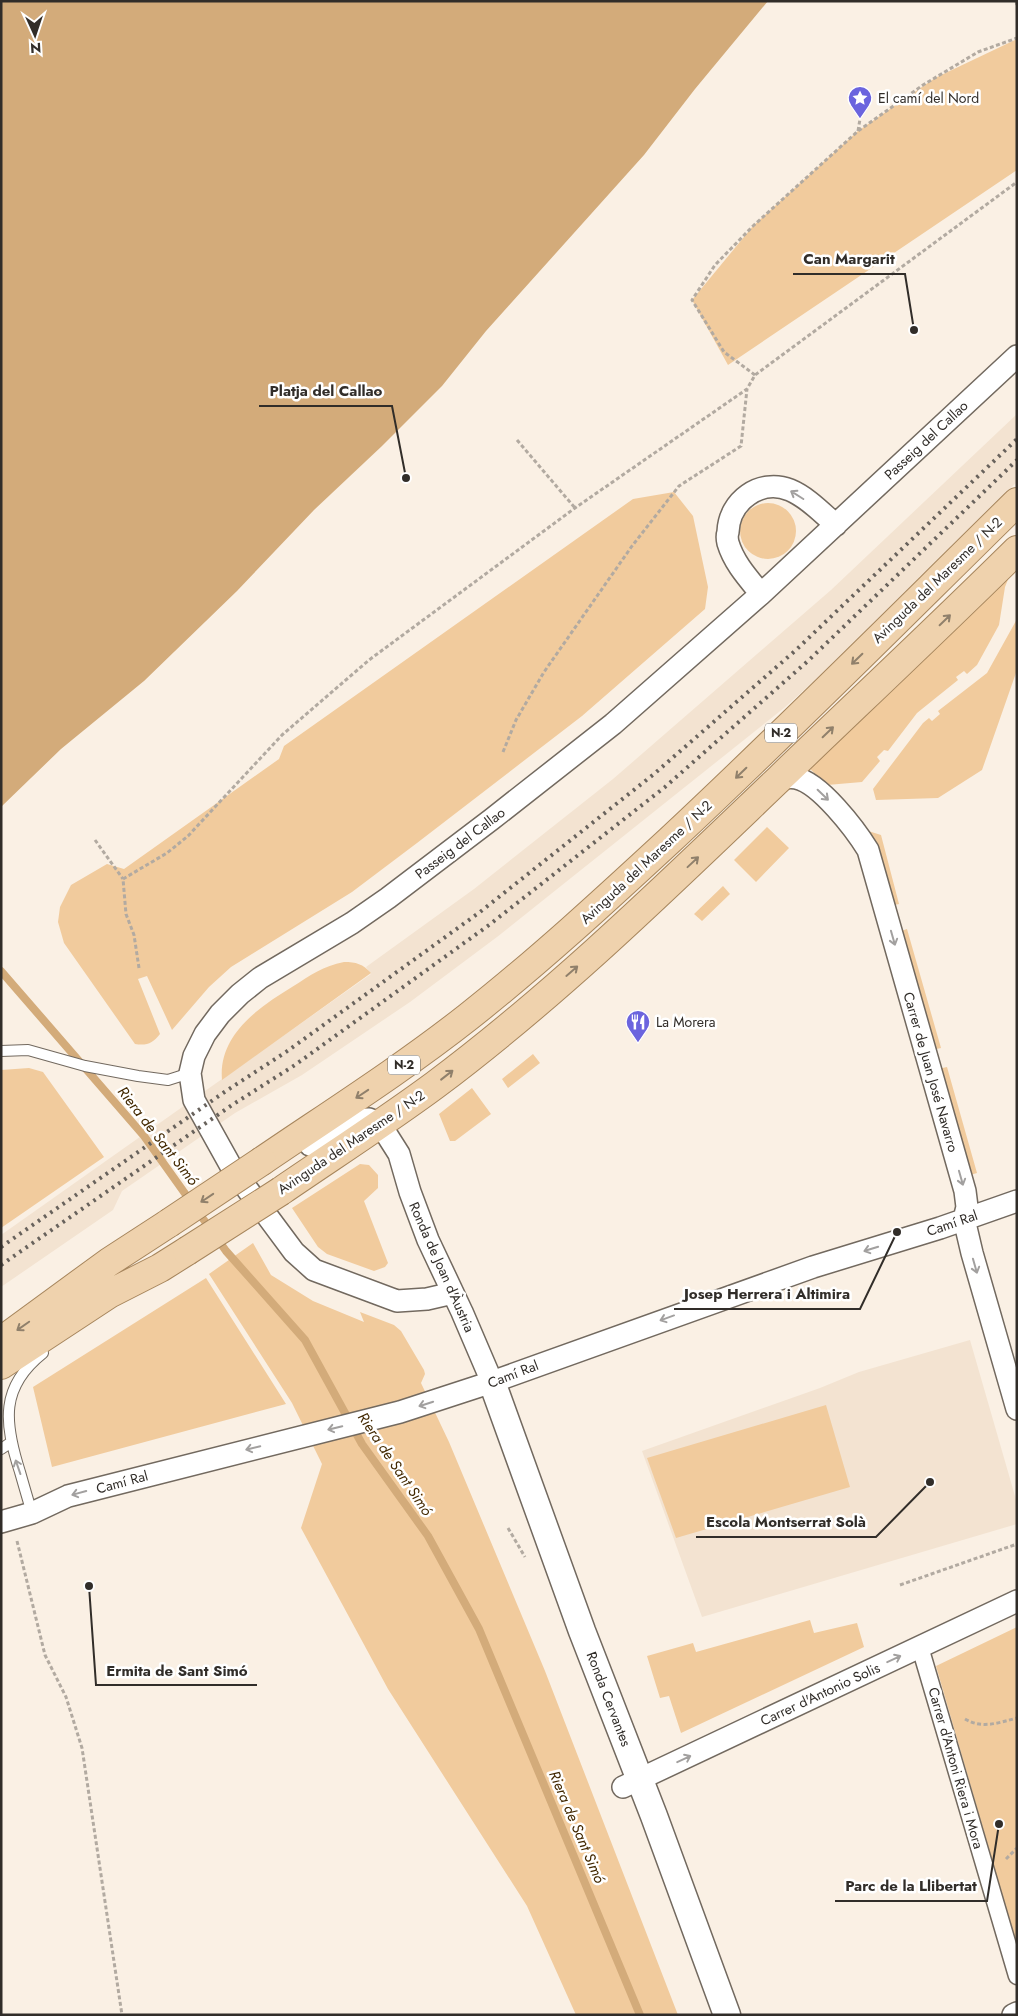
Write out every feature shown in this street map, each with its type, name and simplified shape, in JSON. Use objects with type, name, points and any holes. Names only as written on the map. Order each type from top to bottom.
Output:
[{"type":"main road","name":"Avinguda del Maresme / N-2","points":[[1,1341],[109,1262],[178,1236],[270,1175],[395,1071],[468,1017],[540,958],[726,787],[1017,502]]},
{"type":"main road","name":"Avinguda del Maresme / N-2","points":[[270,1175],[380,1124],[436,1084],[500,1033],[585,960],[697,858],[1016,553]]},
{"type":"main road","points":[[380,1124],[385,1105],[393,1092],[518,994],[540,958]]},
{"type":"main road","name":"Avinguda del Maresme / N-2","points":[[1,1365],[109,1294],[160,1268],[178,1236]]},
{"type":"street","name":"Passeig del Callao","points":[[453,1292],[427,1299],[397,1301],[314,1270],[294,1252],[233,1170],[194,1100],[190,1073],[194,1056],[206,1034],[220,1014],[260,978],[352,923],[492,819],[613,724],[761,594],[1017,356]]},
{"type":"street","points":[[761,594],[736,562],[727,541],[728,520],[735,507],[747,495],[758,489],[771,487],[792,491],[836,525]]},
{"type":"street","name":"Carrer de Juan José Navarro","points":[[780,778],[796,778],[809,783],[857,832],[868,850],[965,1191],[968,1207],[964,1219],[972,1253],[1017,1409]]},
{"type":"street","name":"Ronda de Joan d'Àustria","points":[[380,1124],[399,1154],[410,1192],[428,1240],[492,1382]]},
{"type":"street","name":"Camí Ral","points":[[1,1522],[32,1513],[68,1496],[400,1412],[492,1382],[813,1267],[1017,1201]]},
{"type":"street","name":"Ronda Cervantes","points":[[492,1382],[582,1630],[632,1783],[727,2015]]},
{"type":"street","name":"Carrer d'Antonio Solis","points":[[632,1783],[1017,1601]]},
{"type":"street","name":"Carrer d'Antoni Riera i Mora","points":[[920,1647],[1017,1976]]},
{"type":"street","points":[[1013,2015],[1017,2013]]},
{"type":"lane","points":[[1,1051],[28,1050],[85,1066],[168,1080],[190,1073]]},
{"type":"lane","points":[[124,1299],[160,1268]]},
{"type":"lane","points":[[32,1513],[5,1446],[3,1413],[12,1384],[20,1371],[55,1345]]},
{"type":"path","points":[[1016,1],[1017,6]]},
{"type":"path","points":[[755,375],[724,352],[692,300],[716,265],[753,226],[858,131],[923,85],[978,52],[1017,38]]},
{"type":"path","points":[[858,131],[860,119]]},
{"type":"path","points":[[503,752],[516,720],[544,672],[632,546],[674,492],[679,486],[741,446],[747,389],[755,375],[1017,182]]},
{"type":"path","points":[[123,879],[167,853],[188,836],[282,735],[369,660],[575,508],[747,389]]},
{"type":"path","points":[[517,440],[575,508]]},
{"type":"path","points":[[95,840],[123,879],[126,914],[134,935],[139,968]]},
{"type":"path","points":[[16,1541],[45,1655],[66,1697],[82,1748],[122,2015]]},
{"type":"path","points":[[900,1585],[1017,1544]]},
{"type":"path","points":[[959,1712],[964,1718],[980,1725],[991,1725],[1017,1718]]},
{"type":"shaded area","points":[[1,1],[768,1],[695,89],[644,155],[486,331],[442,386],[314,510],[237,591],[144,681],[61,749],[1,807]]},
{"type":"shaded area","points":[[1017,39],[1017,170],[728,365],[692,300],[753,226],[858,131],[935,78]]},
{"type":"shaded area","points":[[1017,414],[1017,482],[822,674],[784,708],[497,937],[410,1002],[302,1075],[235,1113],[122,1191],[113,1210],[1,1287],[1,1235],[371,974],[366,967],[474,889],[613,779],[831,590]]},
{"type":"shaded area","points":[[674,492],[693,516],[708,587],[705,609],[582,716],[417,843],[352,892],[231,967],[209,987],[172,1030],[147,976],[138,979],[160,1034],[149,1043],[143,1045],[135,1044],[64,943],[58,922],[60,907],[71,885],[107,864],[124,869],[279,759],[284,746],[633,499]]},
{"type":"shaded area","points":[[762,503],[774,503],[788,511],[796,525],[794,542],[788,551],[774,559],[762,559],[752,554],[745,547],[740,537],[740,525],[745,515],[752,508]]},
{"type":"shaded area","points":[[1011,572],[1005,587],[999,625],[977,665],[967,674],[964,671],[956,677],[958,680],[917,713],[888,751],[884,750],[877,757],[880,761],[862,782],[827,785],[809,768]]},
{"type":"shaded area","points":[[1017,619],[1017,670],[982,770],[938,798],[876,800],[873,789],[923,723],[929,718],[932,721],[940,714],[938,711],[987,673]]},
{"type":"shaded area","points":[[767,827],[789,848],[756,882],[734,860]]},
{"type":"shaded area","points":[[862,829],[881,835],[899,904],[890,906]]},
{"type":"shaded area","points":[[723,886],[730,894],[702,921],[694,914]]},
{"type":"shaded area","points":[[907,929],[941,1048],[932,1050],[898,932]]},
{"type":"shaded area","points":[[344,962],[359,964],[371,973],[222,1080],[223,1064],[227,1049],[243,1024],[254,1013],[305,979],[323,969]]},
{"type":"shaded area","points":[[533,1054],[540,1063],[508,1088],[502,1079]]},
{"type":"shaded area","points":[[947,1067],[977,1173],[967,1176],[938,1069]]},
{"type":"shaded area","points":[[29,1068],[43,1072],[104,1157],[1,1228],[1,1070]]},
{"type":"shaded area","points":[[472,1088],[491,1114],[455,1141],[450,1141],[439,1114]]},
{"type":"shaded area","points":[[360,1164],[369,1165],[378,1175],[378,1188],[364,1201],[388,1263],[385,1267],[374,1271],[327,1254],[318,1247],[292,1208]]},
{"type":"shaded area","points":[[253,1243],[271,1275],[313,1301],[364,1322],[360,1312],[394,1325],[401,1331],[424,1370],[425,1374],[421,1383],[449,1442],[545,1671],[678,2015],[576,2015],[527,1906],[388,1689],[301,1528],[322,1464],[292,1403],[209,1274]]},
{"type":"shaded area","points":[[206,1278],[286,1404],[52,1467],[33,1387]]},
{"type":"shaded area","points":[[970,1340],[1017,1503],[1017,1524],[702,1617],[642,1451],[820,1388],[859,1372]]},
{"type":"shaded area","points":[[826,1405],[850,1487],[676,1538],[647,1458]]},
{"type":"shaded area","points":[[810,1620],[814,1633],[857,1623],[864,1647],[681,1733],[669,1696],[660,1698],[647,1656],[693,1643],[696,1652]]},
{"type":"shaded area","points":[[1017,1627],[1017,1946],[936,1666]]},
{"type":"waterway","name":"Riera de Sant Simó","points":[[1,971],[144,1136],[226,1251],[305,1340],[362,1444],[428,1536],[479,1629],[640,2015]]},
{"type":"railway","points":[[1,1247],[226,1091],[286,1052],[480,912],[654,774],[796,650],[1017,439]]},
{"type":"railway","points":[[1,1265],[232,1105],[295,1065],[489,925],[665,787],[809,660],[1017,460]]},
{"type":"place","name":"El camí del Nord","points":[[860,119]]},
{"type":"place","name":"Can Margarit","points":[[914,330]]},
{"type":"place","name":"Platja del Callao","points":[[406,478]]},
{"type":"place","name":"La Morera","points":[[638,1043]]},
{"type":"place","name":"Josep Herrera i Altimira","points":[[897,1232]]},
{"type":"place","name":"Escola Montserrat Solà","points":[[930,1482]]},
{"type":"place","name":"Ermita de Sant Simó","points":[[89,1586]]},
{"type":"place","name":"Parc de la Llibertat","points":[[999,1824]]}]
